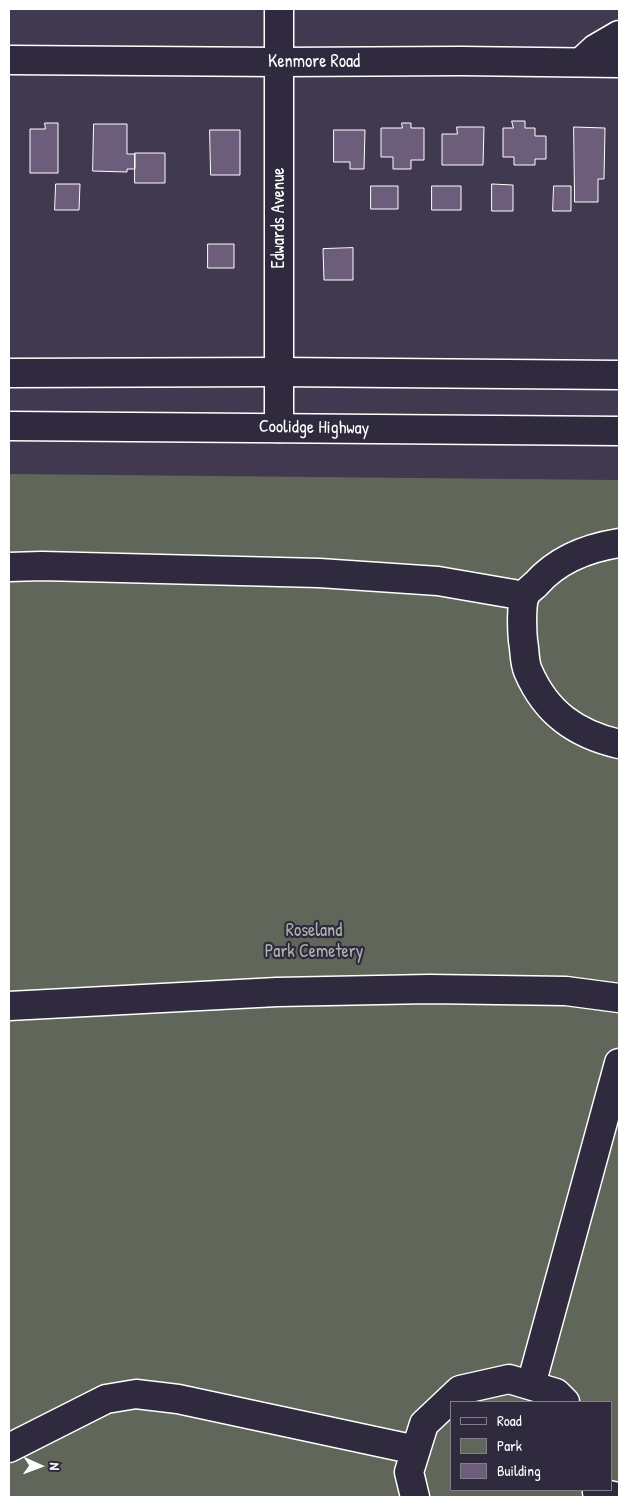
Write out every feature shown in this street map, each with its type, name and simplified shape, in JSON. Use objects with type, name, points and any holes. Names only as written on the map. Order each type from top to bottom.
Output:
[{"type":"main road","name":"Edwards Avenue","points":[[278,428],[279,9]]},
{"type":"main road","points":[[581,62],[595,49],[619,35]]},
{"type":"main road","name":"Kenmore Road","points":[[9,60],[619,63]]},
{"type":"main road","points":[[9,373],[278,372],[619,375]]},
{"type":"main road","name":"Coolidge Highway","points":[[9,426],[619,431]]},
{"type":"main road","points":[[619,543],[602,545],[571,556],[544,574],[525,596],[522,628],[527,670],[547,704],[565,722],[586,734],[619,744]]},
{"type":"main road","points":[[9,567],[42,566],[319,573],[438,581],[525,596]]},
{"type":"main road","points":[[9,1006],[276,992],[429,989],[566,991],[619,998]]},
{"type":"main road","points":[[531,1386],[619,1063]]},
{"type":"main road","points":[[415,1497],[409,1472],[424,1424],[460,1390],[509,1379],[556,1393],[564,1401]]},
{"type":"main road","points":[[9,1448],[106,1399],[136,1394],[178,1399],[416,1450]]},
{"type":"green space","name":"Roseland Park Cemetery","points":[[9,474],[619,480],[619,1497],[9,1497]]},
{"type":"building","points":[[512,121],[525,121],[525,128],[535,128],[535,136],[546,136],[546,159],[535,159],[535,165],[514,165],[514,157],[503,157],[503,128],[513,128]]},
{"type":"building","points":[[45,123],[58,123],[58,173],[30,173],[30,129],[45,129]]},
{"type":"building","points":[[402,123],[411,123],[411,128],[424,128],[424,160],[411,160],[411,169],[393,169],[393,157],[381,157],[381,128],[402,128]]},
{"type":"building","points":[[94,124],[127,124],[127,154],[135,154],[135,169],[127,169],[127,172],[93,171]]},
{"type":"building","points":[[457,127],[484,127],[483,165],[442,165],[442,134],[457,134]]},
{"type":"building","points":[[574,127],[605,128],[604,179],[598,179],[598,202],[575,202]]},
{"type":"building","points":[[210,130],[240,130],[240,175],[211,175]]},
{"type":"building","points":[[334,130],[365,130],[364,169],[350,169],[350,162],[334,162]]},
{"type":"building","points":[[135,153],[165,153],[165,183],[135,183]]},
{"type":"building","points":[[56,184],[80,184],[79,210],[55,210]]},
{"type":"building","points":[[492,184],[513,185],[513,211],[492,211]]},
{"type":"building","points":[[371,186],[398,186],[398,209],[371,209]]},
{"type":"building","points":[[432,186],[461,186],[461,210],[432,210]]},
{"type":"building","points":[[554,186],[571,186],[571,211],[553,211]]},
{"type":"building","points":[[208,244],[234,244],[234,268],[208,268]]},
{"type":"building","points":[[353,248],[353,280],[324,280],[323,249]]}]
